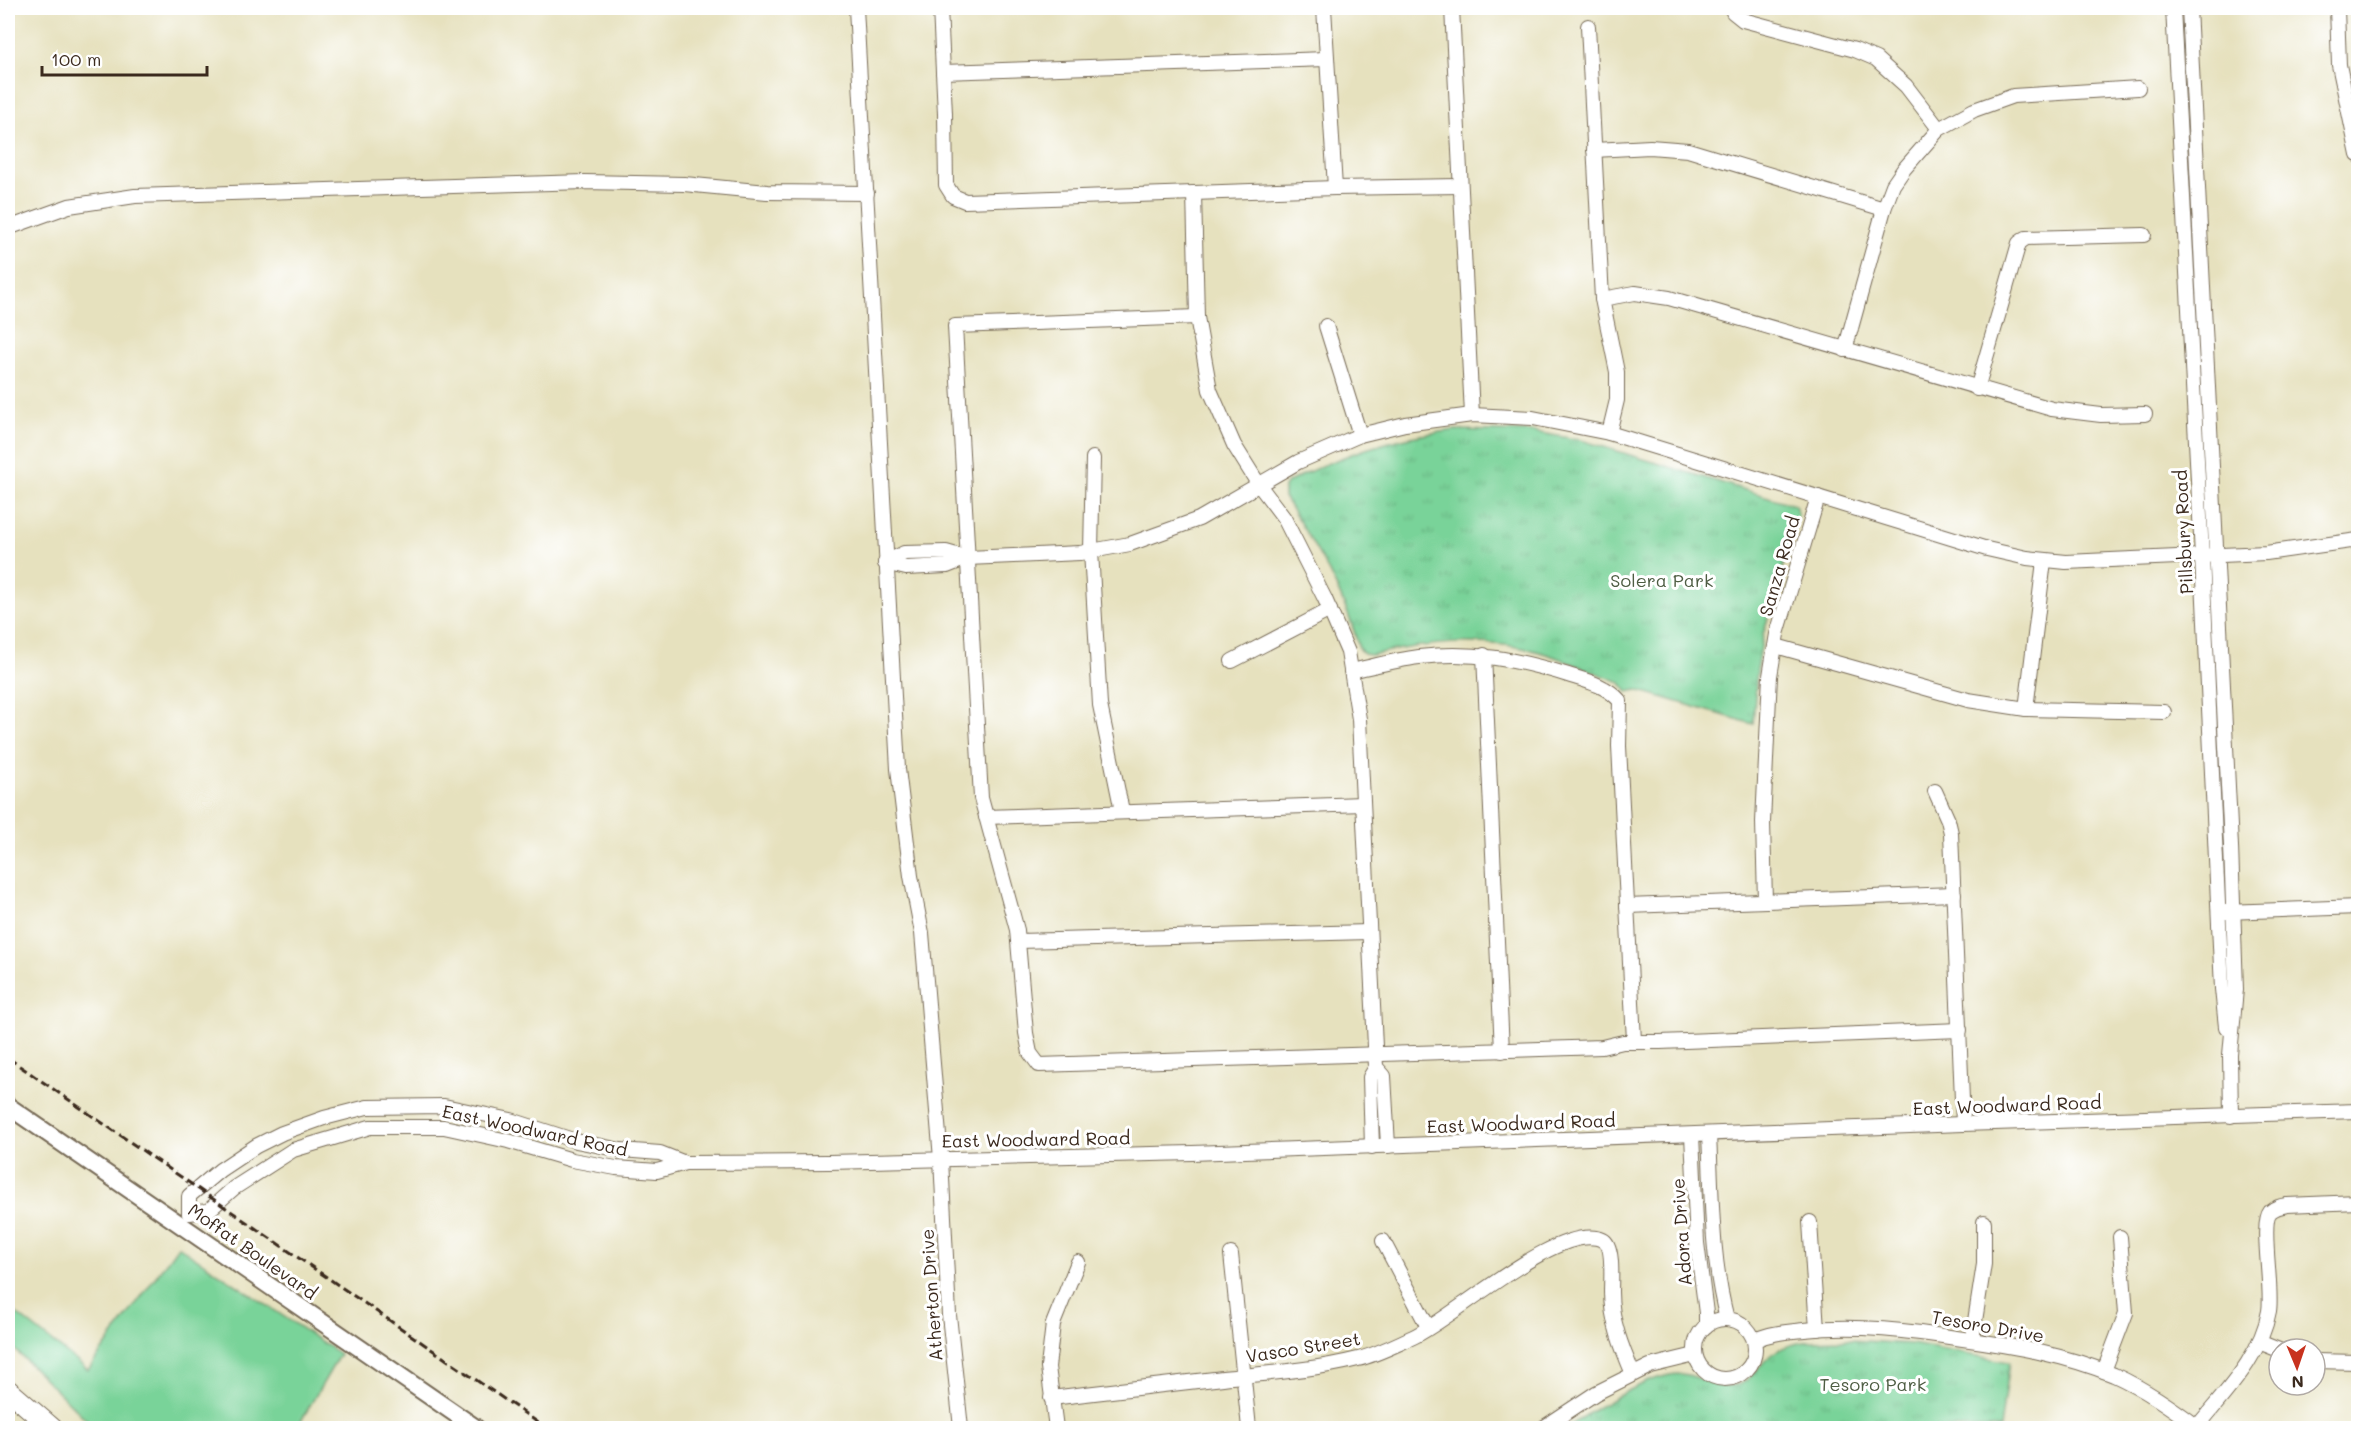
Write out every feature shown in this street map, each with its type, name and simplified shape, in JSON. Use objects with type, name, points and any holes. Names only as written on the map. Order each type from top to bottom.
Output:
[{"type":"highway","points":[[8,1390],[52,1428]]},
{"type":"main road","name":"Moffat Boulevard","points":[[8,1106],[185,1219],[476,1428]]},
{"type":"street","name":"Atherton Drive","points":[[856,8],[898,769],[911,876],[921,933],[941,1159],[949,1316],[961,1428]]},
{"type":"street","points":[[940,8],[945,185],[953,196],[965,201],[1460,186]]},
{"type":"street","points":[[1324,8],[1335,188]]},
{"type":"street","points":[[1452,8],[1472,415]]},
{"type":"street","points":[[1732,8],[1732,12],[1743,20],[1855,50],[1876,59],[1906,86],[1939,129]]},
{"type":"street","name":"Pillsbury Road","points":[[2173,8],[2209,556]]},
{"type":"street","name":"Pillsbury Road","points":[[2189,8],[2209,556],[2225,912],[2236,988],[2230,1055],[2231,1116]]},
{"type":"street","points":[[2337,8],[2340,65],[2358,155]]},
{"type":"street","points":[[1588,26],[1602,299],[1617,372],[1617,400],[1609,434]]},
{"type":"street","points":[[943,72],[1326,59]]},
{"type":"street","points":[[1845,350],[1884,209],[1893,185],[1939,129],[1974,110],[2013,96],[2138,88]]},
{"type":"street","points":[[1594,150],[1650,147],[1688,150],[1884,209]]},
{"type":"street","points":[[8,228],[69,206],[135,196],[585,182],[684,184],[767,192],[867,193]]},
{"type":"street","points":[[1194,193],[1197,317],[1210,390],[1234,445],[1259,485],[1284,518],[1330,610],[1348,652],[1359,719],[1376,1061],[1370,1077],[1372,1147]]},
{"type":"street","points":[[1977,389],[2019,243],[2026,238],[2144,236]]},
{"type":"street","points":[[1602,299],[1619,294],[1635,293],[1669,298],[2052,409],[2101,415],[2145,414]]},
{"type":"street","points":[[1197,317],[955,326],[981,798],[1017,930],[1026,1033],[1030,1053],[1039,1065],[1376,1061],[1502,1051],[1602,1047],[1634,1041],[1660,1042],[1960,1030]]},
{"type":"street","points":[[1326,326],[1360,435]]},
{"type":"street","points":[[885,563],[904,553],[946,552],[967,558],[1091,551],[1130,544],[1199,519],[1298,462],[1360,435],[1404,424],[1472,415],[1533,418],[1609,434],[1987,549],[2044,561],[2266,553],[2358,540]]},
{"type":"street","points":[[1093,458],[1091,551],[1100,705],[1122,811]]},
{"type":"street","name":"Sanza Road","points":[[1765,901],[1763,822],[1770,676],[1776,646],[1818,497]]},
{"type":"street","points":[[2026,709],[2044,561]]},
{"type":"street","points":[[1233,661],[1330,610]]},
{"type":"street","points":[[1776,646],[1968,700],[2026,709],[2164,712]]},
{"type":"street","points":[[1351,671],[1418,657],[1484,655],[1532,663],[1581,679],[1610,690],[1620,701],[1619,746],[1634,1041]]},
{"type":"street","points":[[1484,655],[1502,1051]]},
{"type":"street","points":[[1935,790],[1951,833],[1963,1124]]},
{"type":"street","points":[[986,817],[1363,804]]},
{"type":"street","points":[[1627,906],[1954,894]]},
{"type":"street","points":[[2225,912],[2358,907]]},
{"type":"street","points":[[1018,941],[1369,932]]},
{"type":"street","points":[[1376,1061],[1384,1076],[1388,1146]]},
{"type":"street","name":"East Woodward Road","points":[[685,1163],[660,1153],[621,1150],[576,1141],[512,1120],[444,1106],[367,1107],[282,1132],[256,1146],[220,1170],[189,1196],[185,1219],[208,1211],[234,1188],[292,1150],[370,1127],[444,1127],[508,1141],[572,1160],[616,1168],[657,1171],[685,1163],[941,1159],[1372,1147],[2358,1111]]},
{"type":"street","name":"Adora Drive","points":[[1709,1134],[1716,1251],[1722,1300],[1727,1319]]},
{"type":"street","name":"Adora Drive","points":[[1692,1135],[1699,1261],[1706,1326]]},
{"type":"street","points":[[2198,1428],[2243,1370],[2259,1342],[2269,1312],[2271,1292],[2265,1226],[2270,1212],[2276,1207],[2287,1205],[2358,1202]]},
{"type":"street","points":[[1810,1222],[1817,1329]]},
{"type":"street","points":[[1971,1340],[1984,1264],[1984,1222]]},
{"type":"street","points":[[2104,1371],[2126,1312],[2120,1237]]},
{"type":"street","name":"Vasco Street","points":[[1051,1398],[1309,1368],[1360,1359],[1416,1336],[1493,1282],[1564,1242],[1582,1238],[1603,1240],[1608,1244],[1611,1260],[1611,1297],[1619,1341],[1634,1374]]},
{"type":"street","points":[[1383,1240],[1428,1327]]},
{"type":"street","points":[[1231,1254],[1249,1428]]},
{"type":"street","points":[[1056,1428],[1048,1367],[1053,1324],[1077,1262]]},
{"type":"street","points":[[1719,1319],[1727,1319],[1744,1325],[1755,1340],[1756,1350],[1749,1368],[1733,1379],[1713,1377],[1705,1372],[1695,1354],[1697,1339],[1706,1326],[1719,1319]]},
{"type":"street","name":"Tesoro Drive","points":[[1755,1340],[1767,1334],[1862,1327],[1971,1340],[2058,1357],[2104,1371],[2150,1393],[2198,1428]]},
{"type":"street","points":[[2259,1342],[2267,1345]]},
{"type":"street","points":[[1543,1428],[1596,1393],[1650,1366],[1695,1354]]},
{"type":"street","points":[[2327,1361],[2358,1362]]},
{"type":"green space","name":"Solera Park","points":[[1456,430],[1534,432],[1581,440],[1795,505],[1798,515],[1763,635],[1757,670],[1753,724],[1637,690],[1628,692],[1620,682],[1555,657],[1524,648],[1458,643],[1415,647],[1371,655],[1364,654],[1359,649],[1346,609],[1328,570],[1284,497],[1284,487],[1287,483],[1328,463],[1369,448],[1412,437]]},
{"type":"green space","points":[[178,1246],[340,1354],[297,1428],[95,1428],[8,1343],[8,1307],[88,1370]]},
{"type":"green space","name":"Tesoro Park","points":[[1848,1340],[1912,1344],[2009,1362],[2000,1428],[1566,1428],[1622,1394],[1668,1375],[1688,1375],[1720,1386],[1734,1386],[1745,1381],[1769,1357],[1786,1346],[1806,1342]]},
{"type":"railway","points":[[8,1058],[546,1428]]}]
